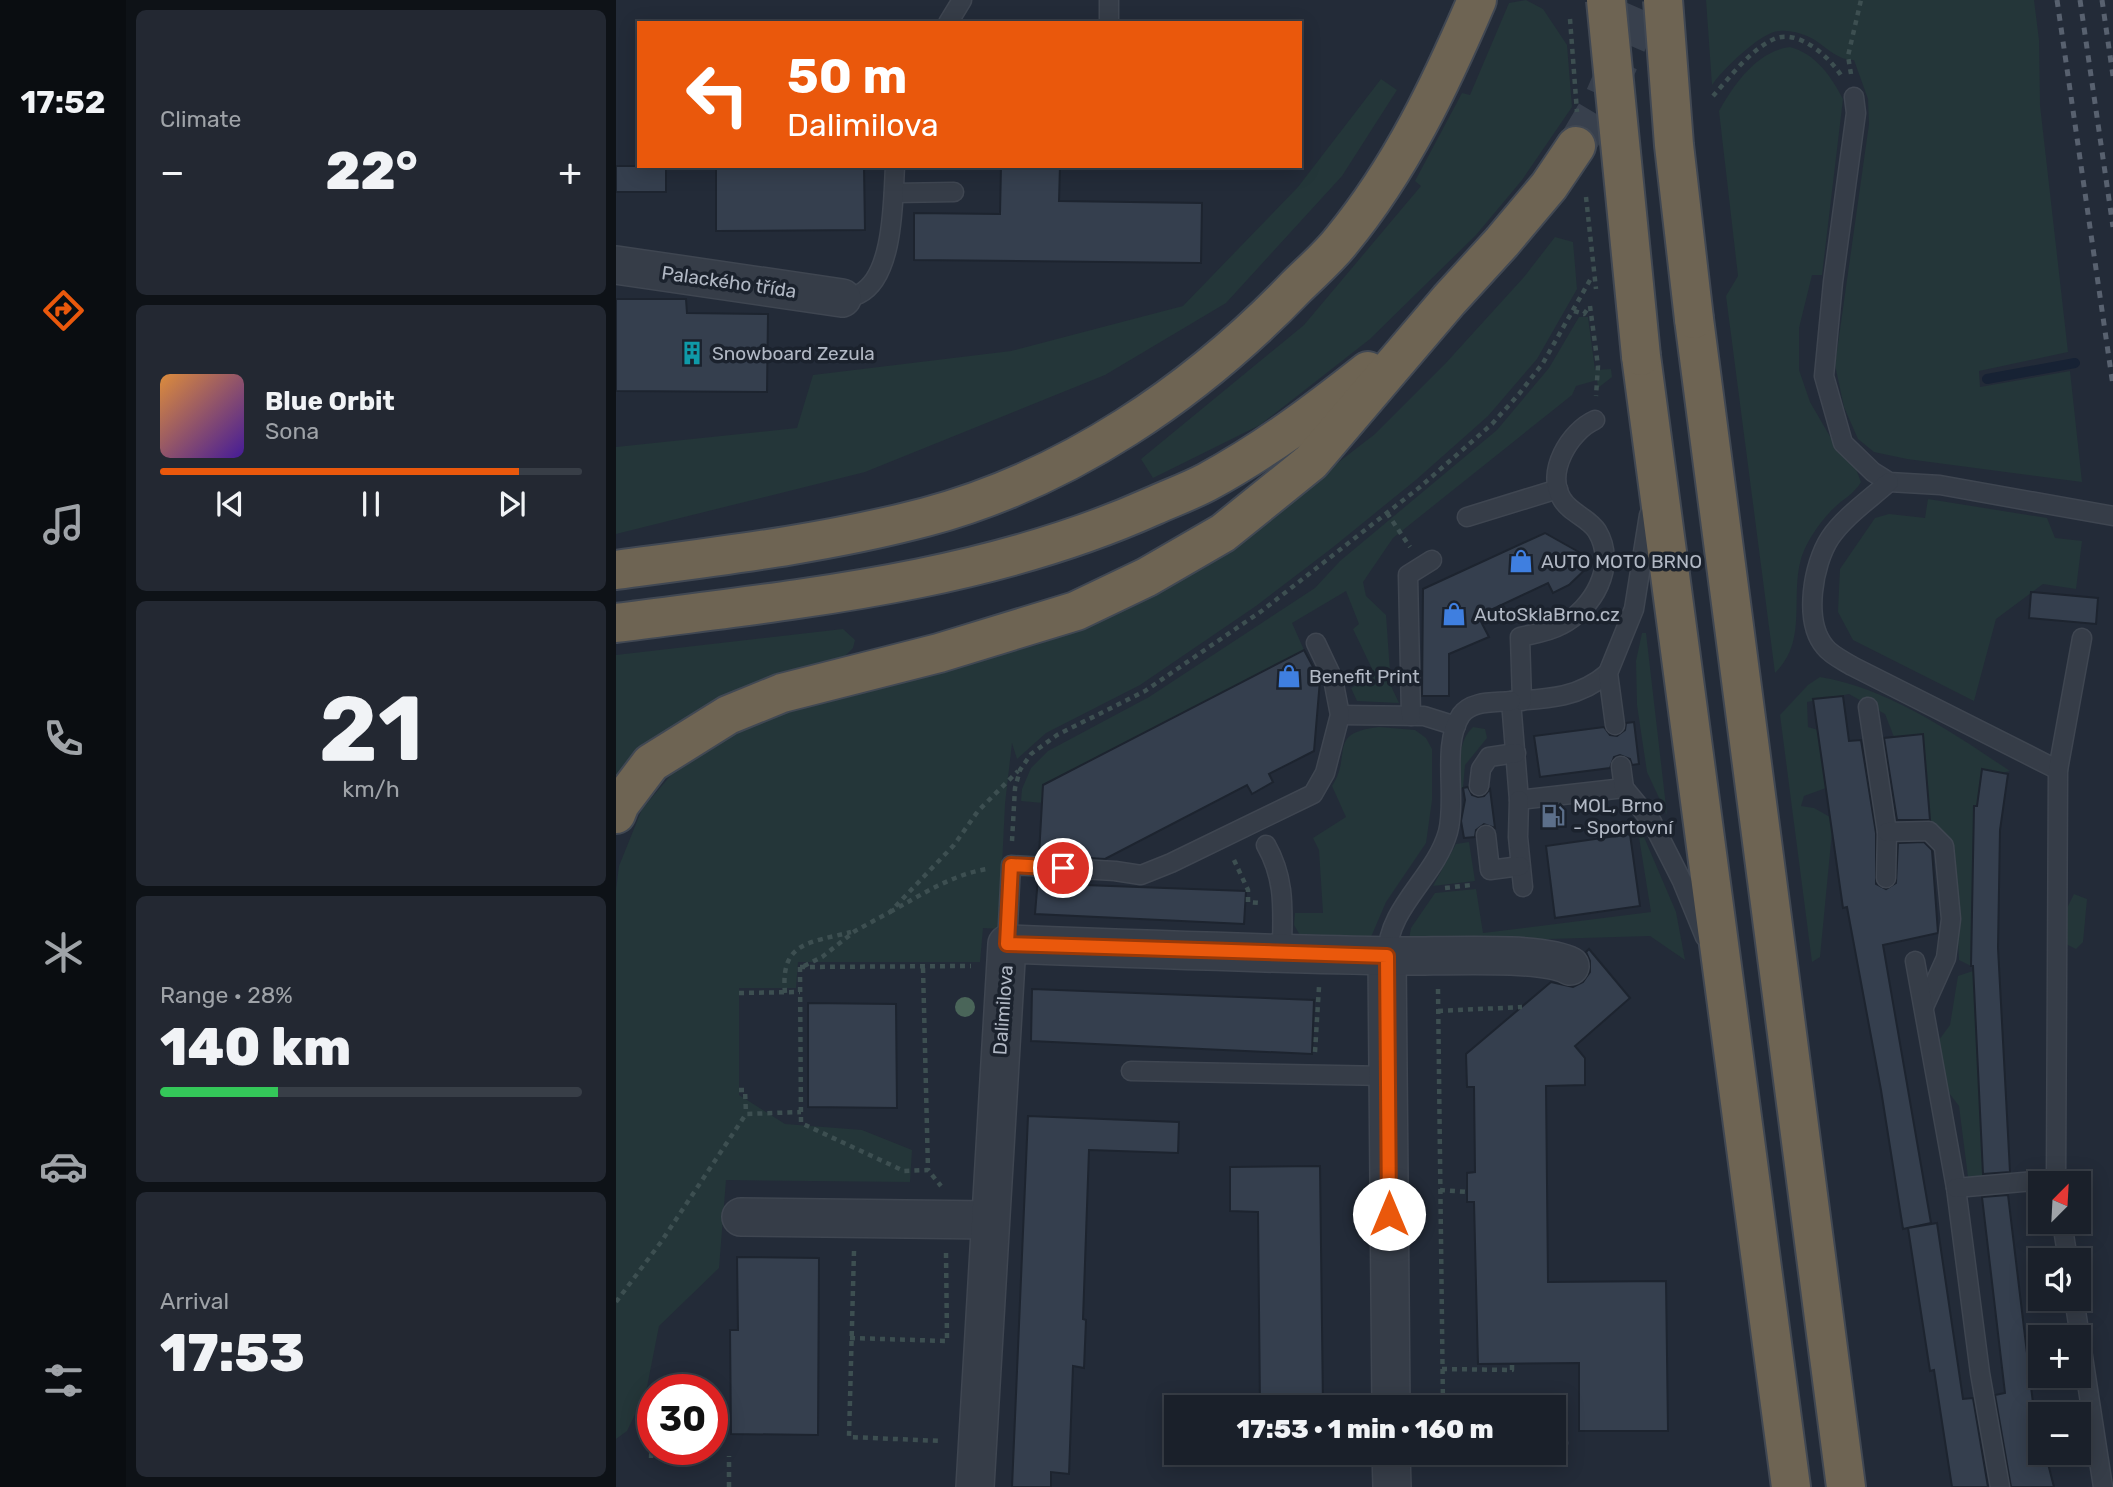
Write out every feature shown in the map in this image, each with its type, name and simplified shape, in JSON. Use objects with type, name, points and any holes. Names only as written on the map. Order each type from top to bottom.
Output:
[{"type":"highway","points":[[616,570],[770,550],[928,516],[991,495],[1052,467],[1120,431],[1166,401],[1272,312],[1342,240],[1403,152],[1443,79],[1476,0]]},
{"type":"highway","points":[[1606,0],[1624,360],[1656,460],[1791,1487]]},
{"type":"highway","points":[[1663,0],[1674,145],[1694,318],[1846,1487]]},
{"type":"highway","points":[[616,814],[651,763],[728,715],[782,693],[939,653],[1076,611],[1147,577],[1223,533],[1311,462],[1448,300],[1510,233],[1549,186],[1576,146]]},
{"type":"highway","points":[[616,623],[919,580],[1017,556],[1102,529],[1205,483],[1298,427],[1388,355],[1448,300]]},
{"type":"street","name":"Palackého třída","points":[[616,265],[842,298]]},
{"type":"street","name":"Dalimilova","points":[[975,1487],[1007,954],[1437,957],[1559,960],[1570,966]]},
{"type":"street","points":[[1387,956],[1391,1395]]},
{"type":"street","points":[[741,1217],[990,1220]]},
{"type":"street","points":[[1391,1465],[1392,1487]]},
{"type":"lane","points":[[949,21],[962,0]]},
{"type":"lane","points":[[1109,0],[1109,21]]},
{"type":"lane","points":[[1854,97],[1856,113],[1833,282],[1824,376],[1843,443],[1873,472],[1889,482],[1940,485],[2108,515]]},
{"type":"lane","points":[[842,298],[860,294],[877,275],[886,254],[891,229],[895,168]]},
{"type":"lane","points":[[894,193],[954,192]]},
{"type":"lane","points":[[1523,887],[1516,753],[1520,637],[1559,627],[1584,610],[1600,582],[1604,567],[1600,538],[1596,529],[1563,501],[1556,478],[1565,449],[1573,435],[1585,424],[1595,420]]},
{"type":"lane","points":[[1387,956],[1387,942],[1393,925],[1447,836],[1452,813],[1452,745],[1455,726],[1466,709],[1476,704],[1572,695],[1596,683],[1608,673],[1628,631],[1636,602],[1656,460]]},
{"type":"lane","points":[[1889,482],[1830,537],[1818,562],[1812,594],[1815,627],[1825,647],[1852,666],[2057,770]]},
{"type":"lane","points":[[1467,517],[1558,489]]},
{"type":"lane","points":[[1411,716],[1408,575],[1432,560]]},
{"type":"lane","points":[[2056,1171],[2057,770],[2082,638]]},
{"type":"lane","points":[[1007,954],[1011,865],[1141,875],[1313,794],[1325,773],[1340,715],[1333,679],[1316,643]]},
{"type":"lane","points":[[1608,673],[1615,725]]},
{"type":"lane","points":[[1868,706],[1887,832],[1886,878]]},
{"type":"lane","points":[[1340,715],[1424,716],[1455,726]]},
{"type":"lane","points":[[1479,786],[1481,769],[1489,757],[1516,753]]},
{"type":"lane","points":[[1621,766],[1624,788],[1652,822],[1682,881],[1726,988]]},
{"type":"lane","points":[[1519,800],[1624,788]]},
{"type":"lane","points":[[1887,832],[1929,831],[1944,846],[1950,932],[1946,958],[1924,1007]]},
{"type":"lane","points":[[1486,835],[1490,870],[1520,866]]},
{"type":"lane","points":[[1266,845],[1278,866],[1282,887],[1282,955]]},
{"type":"lane","points":[[1915,961],[1956,1188],[1980,1373],[2000,1487]]},
{"type":"lane","points":[[1131,1071],[1388,1076]]},
{"type":"lane","points":[[1956,1188],[2028,1183]]},
{"type":"lane","points":[[2076,1311],[2103,1487]]},
{"type":"path","points":[[1854,97],[1848,56],[1861,0]]},
{"type":"path","points":[[1713,96],[1748,59],[1775,38],[1807,43],[1835,65],[1854,97]]},
{"type":"path","points":[[890,912],[954,845],[978,811],[1020,770],[1031,754],[1057,735],[1145,691],[1263,610],[1387,513],[1492,424],[1543,363],[1590,280]]},
{"type":"path","points":[[1573,311],[1584,314],[1590,306],[1598,366],[1595,420]]},
{"type":"path","points":[[1598,366],[1624,360]]},
{"type":"path","points":[[1387,513],[1402,531]]},
{"type":"path","points":[[800,967],[822,957],[855,931],[928,893],[940,883],[961,874],[1011,865],[1015,788],[1020,770]]},
{"type":"path","points":[[1223,837],[1248,890],[1248,902],[1254,903]]},
{"type":"path","points":[[785,993],[783,971],[789,956],[807,943],[855,931]]},
{"type":"path","points":[[800,967],[923,968],[1007,954]]},
{"type":"path","points":[[1437,957],[1443,1395]]},
{"type":"path","points":[[800,967],[801,1123],[904,1171],[928,1170]]},
{"type":"path","points":[[923,968],[928,1170],[949,1196],[946,1354]]},
{"type":"path","points":[[1314,1075],[1319,985]]},
{"type":"path","points":[[739,993],[800,992]]},
{"type":"path","points":[[1438,1011],[1522,1007]]},
{"type":"path","points":[[616,1302],[661,1242],[746,1114],[745,1090],[739,1090]]},
{"type":"path","points":[[746,1114],[801,1112]]},
{"type":"path","points":[[1440,1190],[1467,1192]]},
{"type":"path","points":[[855,1218],[849,1437],[942,1441],[943,1429]]},
{"type":"path","points":[[850,1338],[947,1341]]},
{"type":"path","points":[[1442,1369],[1512,1370],[1512,1364]]},
{"type":"path","points":[[729,1456],[729,1487]]},
{"type":"shaded area","points":[[1526,0],[1543,9],[1567,45],[1572,107],[1522,180],[1476,235],[1370,339],[1260,425],[1153,478],[1141,459],[1304,325],[1421,186],[1415,181],[1462,93],[1470,95],[1509,3]]},
{"type":"shaded area","points":[[1706,0],[2034,0],[2039,40],[2040,105],[2068,352],[1979,371],[1980,387],[2070,371],[2082,482],[1907,459],[1874,452],[1858,439],[1844,407],[1835,365],[1869,124],[1868,99],[1854,60],[1835,54],[1807,36],[1788,31],[1774,32],[1754,43],[1730,64],[1712,85]]},
{"type":"shaded area","points":[[1790,47],[1815,60],[1843,99],[1822,275],[1812,275],[1799,328],[1799,370],[1810,402],[1839,452],[1856,469],[1861,482],[1824,519],[1803,552],[1798,574],[1795,633],[1785,661],[1775,673],[1726,296],[1738,276],[1719,111],[1748,70],[1767,55]]},
{"type":"shaded area","points":[[1381,79],[1397,90],[1342,176],[1226,303],[1105,375],[865,472],[616,534],[616,447],[797,428],[813,375],[1011,351],[1183,306],[1298,187]]},
{"type":"shaded area","points":[[1555,237],[1573,242],[1577,289],[1537,359],[1488,416],[1417,479],[1256,606],[1140,685],[1046,733],[1017,759],[1012,743],[1005,804],[999,929],[983,928],[980,962],[798,962],[796,988],[739,988],[739,1095],[785,1124],[862,1130],[912,1150],[910,1182],[726,1180],[719,1268],[659,1326],[650,1374],[637,1374],[637,1410],[627,1431],[616,1439],[616,890],[619,866],[642,809],[671,775],[741,730],[800,705],[1037,645],[1082,628],[1225,550],[1375,434],[1445,364],[1524,277]]},
{"type":"shaded area","points":[[1579,317],[1588,317],[1595,370],[1611,369],[1612,377],[1598,388],[1597,380],[1576,386],[1572,395],[1393,538],[1363,582],[1366,596],[1386,615],[1391,686],[1399,703],[1357,701],[1351,688],[1375,675],[1353,629],[1359,624],[1346,591],[1292,623],[1304,650],[1044,784],[1043,803],[1021,801],[1022,789],[1031,768],[1048,751],[1149,697],[1315,588],[1340,561],[1497,430],[1549,368]]},
{"type":"shaded area","points":[[1928,499],[2047,518],[2055,538],[2082,541],[2076,589],[2043,584],[1996,619],[1974,701],[1853,640],[1838,612],[1840,569],[1875,518],[1889,514],[1925,518]]},
{"type":"shaded area","points":[[843,629],[855,640],[853,648],[845,656],[763,682],[616,781],[616,655]]},
{"type":"shaded area","points":[[1642,633],[1646,633],[1667,815],[1647,772],[1637,705],[1636,661]]},
{"type":"shaded area","points":[[1820,677],[1870,691],[1895,702],[1943,727],[2010,771],[2002,773],[1982,770],[1977,806],[1974,806],[1971,966],[1959,960],[1957,919],[1940,830],[1903,820],[1901,812],[1923,735],[1894,737],[1885,714],[1849,694],[1807,702],[1808,727],[1818,730],[1826,788],[1804,796],[1801,806],[1814,808],[1830,817],[1832,832],[1820,957],[1812,962],[1780,715],[1808,685]]},
{"type":"shaded area","points":[[1379,727],[1415,730],[1426,738],[1432,749],[1432,800],[1426,843],[1386,902],[1368,944],[1303,940],[1294,925],[1295,913],[1323,913],[1319,850],[1313,838],[1346,817],[1332,786],[1338,775],[1346,740],[1352,734]]},
{"type":"shaded area","points":[[1473,727],[1485,729],[1487,738],[1465,765],[1463,788],[1460,788],[1462,748]]},
{"type":"shaded area","points":[[1641,830],[1676,912],[1685,960],[1650,936],[1411,943],[1409,939],[1411,928],[1435,893],[1476,889],[1483,933],[1651,912],[1638,831]]},
{"type":"shaded area","points":[[1469,842],[1475,881],[1433,886],[1456,844]]},
{"type":"shaded area","points":[[2074,894],[2087,899],[2083,942],[2076,949],[2066,944],[2066,910]]},
{"type":"shaded area","points":[[1973,971],[1983,1179],[1976,1181],[1968,1177],[1959,1106],[1946,1089],[1939,1040],[1950,1025],[1958,976]]},
{"type":"building","points":[[616,166],[666,168],[666,192],[616,192]]},
{"type":"building","points":[[716,168],[864,168],[865,230],[716,231]]},
{"type":"building","points":[[1001,168],[1060,168],[1059,201],[1202,203],[1201,263],[914,260],[914,213],[1000,214]]},
{"type":"building","name":"Snowboard Zezula","points":[[616,299],[686,299],[687,313],[768,314],[767,392],[616,391]]},
{"type":"building","points":[[1545,533],[1593,562],[1569,585],[1553,593],[1548,583],[1478,616],[1489,637],[1449,654],[1449,696],[1422,696],[1423,589]]},
{"type":"building","points":[[2031,592],[2098,598],[2096,624],[2029,618]]},
{"type":"building","points":[[1304,650],[1320,680],[1314,751],[1269,774],[1273,782],[1252,794],[1247,785],[1105,859],[1039,855],[1043,785]]},
{"type":"building","points":[[1843,696],[1849,741],[1861,740],[1876,833],[1876,884],[1886,889],[1896,883],[1898,843],[1924,842],[1932,850],[1938,933],[1883,945],[1931,1223],[1903,1229],[1881,1090],[1847,907],[1843,908],[1813,699]]},
{"type":"building","points":[[1634,722],[1639,764],[1632,765],[1630,759],[1620,755],[1614,757],[1610,768],[1540,777],[1534,736],[1604,727],[1610,735],[1617,736],[1625,730],[1626,723]]},
{"type":"building","points":[[1923,734],[1930,820],[1897,820],[1884,738]]},
{"type":"building","points":[[1982,769],[2008,774],[2000,830],[1998,948],[2010,1172],[1983,1174],[1971,966],[1974,806],[1977,806]]},
{"type":"building","points":[[1468,787],[1472,795],[1478,797],[1484,796],[1490,789],[1495,828],[1484,824],[1476,830],[1475,837],[1464,838],[1461,821],[1465,800],[1463,788]]},
{"type":"building","points":[[1630,834],[1640,906],[1555,918],[1546,846]]},
{"type":"building","points":[[1038,878],[1065,880],[1057,884],[1246,891],[1244,924],[1035,914]]},
{"type":"building","points":[[1589,949],[1630,998],[1575,1046],[1585,1058],[1585,1085],[1546,1086],[1548,1282],[1666,1281],[1668,1431],[1579,1431],[1579,1363],[1478,1364],[1474,1202],[1467,1202],[1467,1173],[1475,1172],[1474,1087],[1467,1087],[1466,1054],[1551,982],[1573,987],[1583,982],[1590,972],[1590,961],[1586,952]]},
{"type":"building","points":[[1032,989],[1314,1000],[1312,1054],[1031,1041]]},
{"type":"building","points":[[808,1003],[896,1004],[897,1108],[808,1107]]},
{"type":"building","points":[[1028,1116],[1179,1122],[1178,1153],[1089,1150],[1083,1319],[1086,1320],[1084,1368],[1073,1366],[1069,1474],[1051,1472],[1051,1487],[1012,1487]]},
{"type":"building","points":[[1320,1166],[1323,1395],[1260,1395],[1258,1212],[1230,1211],[1230,1167]]},
{"type":"building","points":[[2008,1195],[2028,1361],[2028,1388],[2031,1388],[2033,1402],[2028,1402],[2028,1465],[2048,1465],[2054,1487],[2011,1487],[1995,1395],[2005,1393],[1982,1197]]},
{"type":"building","points":[[1937,1223],[1963,1399],[1973,1398],[1988,1487],[1952,1487],[1934,1370],[1930,1371],[1908,1228]]},
{"type":"building","points":[[737,1257],[819,1258],[818,1435],[731,1434],[730,1330],[738,1330]]},
{"type":"waterway","points":[[1987,379],[2075,363]]},
{"type":"tunnel","points":[[1576,146],[1602,102],[1646,0]]},
{"type":"railway","points":[[2057,0],[2113,386]]},
{"type":"railway","points":[[2080,0],[2113,227]]},
{"type":"railway","points":[[2102,0],[2113,76]]},
{"type":"place","name":"Snowboard Zezula","points":[[692,353]]},
{"type":"place","name":"AUTO MOTO BRNO","points":[[1521,561]]},
{"type":"place","name":"AutoSklaBrno.cz","points":[[1454,614]]},
{"type":"place","name":"Benefit Print","points":[[1289,676]]},
{"type":"place","name":"MOL, Brno - Sportovní","points":[[1553,816]]},
{"type":"route","points":[[1063,868],[1011,865],[1007,944],[1282,955],[1387,956],[1389,1214]]}]
